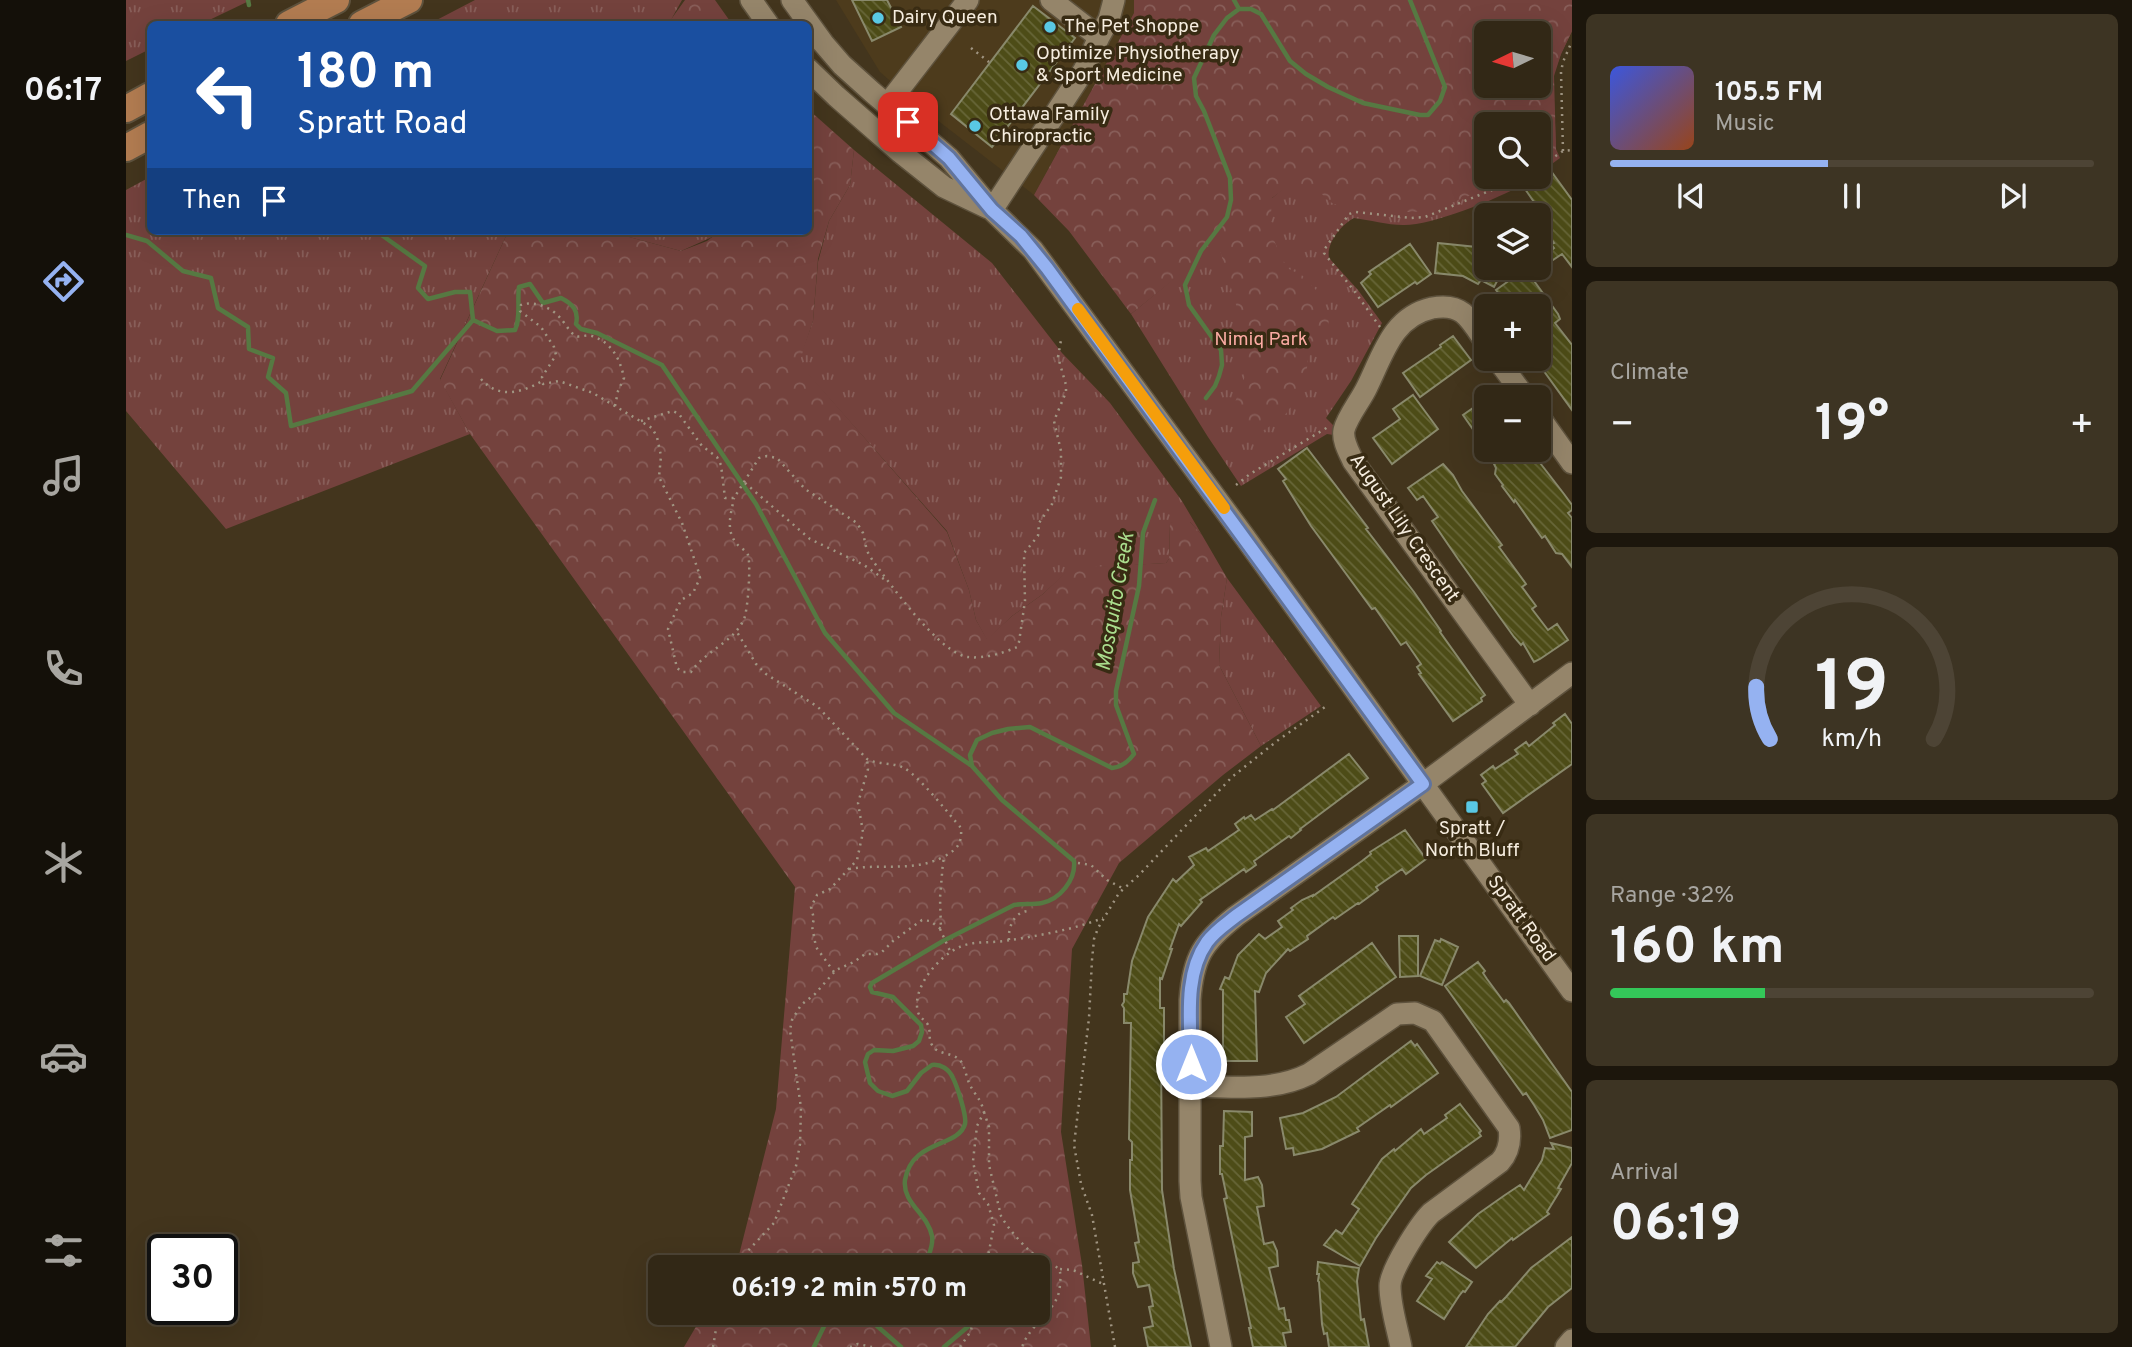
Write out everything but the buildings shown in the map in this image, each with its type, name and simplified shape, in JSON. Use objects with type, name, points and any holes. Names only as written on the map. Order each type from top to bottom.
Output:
[{"type":"main road","points":[[295,21],[336,0]]},
{"type":"main road","points":[[368,21],[409,0]]},
{"type":"main road","points":[[126,109],[147,98]]},
{"type":"main road","points":[[126,148],[147,137]]},
{"type":"street","points":[[751,0],[766,21]]},
{"type":"street","name":"Spratt Road","points":[[792,0],[807,21]]},
{"type":"street","points":[[887,105],[968,0]]},
{"type":"street","points":[[1051,0],[1100,37]]},
{"type":"street","points":[[992,210],[1084,70],[1109,19],[1114,0]]},
{"type":"street","name":"Spratt Road","points":[[812,28],[842,65],[949,158],[992,210],[1021,236],[1047,268],[1572,991]]},
{"type":"street","name":"Spratt Road","points":[[812,73],[891,144],[944,187],[992,210]]},
{"type":"street","name":"August Lily Crescent","points":[[1474,326],[1465,314],[1457,309],[1437,307],[1406,319],[1390,338],[1344,430],[1344,439],[1353,461],[1530,705]]},
{"type":"street","points":[[1551,433],[1572,463]]},
{"type":"street","points":[[1222,1347],[1191,1197],[1191,984],[1201,951],[1207,942],[1236,916],[1423,784],[1572,673]]},
{"type":"street","points":[[1191,1086],[1261,1086],[1297,1080],[1396,1014],[1415,1013],[1433,1021],[1509,1128],[1510,1138],[1505,1157],[1500,1162],[1423,1221],[1391,1275],[1390,1288],[1401,1347]]},
{"type":"street","points":[[1566,1347],[1572,1340]]},
{"type":"path","points":[[1563,151],[1561,72],[1572,41]]},
{"type":"path","points":[[971,48],[989,62]]},
{"type":"path","points":[[1551,159],[1563,151],[1572,150]]},
{"type":"path","points":[[1381,329],[1324,253],[1349,214],[1356,212],[1425,217],[1494,189]]},
{"type":"path","points":[[542,381],[543,374],[556,355],[554,346],[541,327],[520,311],[521,305],[526,303],[540,305],[561,317],[579,337],[589,335],[609,344],[620,363],[624,378],[615,406]]},
{"type":"path","points":[[542,381],[543,384],[559,381],[593,393],[652,428],[657,437],[661,456],[659,477],[682,523],[700,578],[693,593],[681,600],[668,629],[679,671],[691,672],[724,640],[737,632],[747,610],[749,556],[734,541],[729,517],[734,498],[759,458],[767,457],[777,458],[805,489],[857,523],[863,533],[867,551],[890,584],[930,631],[953,652],[978,657],[1017,647],[1025,601],[1024,553],[1038,536],[1039,523],[1052,504],[1061,477],[1061,451],[1054,421],[1066,392],[1058,357],[1061,340]]},
{"type":"path","points":[[481,379],[489,388],[514,392],[523,391],[542,381]]},
{"type":"path","points":[[640,422],[673,411],[679,414],[702,446],[717,457],[721,465],[725,498],[734,498]]},
{"type":"path","points":[[1236,485],[1334,424],[1344,430]]},
{"type":"path","points":[[744,484],[810,539],[864,565],[890,584]]},
{"type":"path","points":[[737,632],[766,674],[818,707],[867,759],[890,763],[909,772],[961,828],[960,845],[954,852],[931,863],[915,867],[867,866],[847,869]]},
{"type":"path","points":[[1115,1347],[1092,1215],[1081,1184],[1074,1145],[1089,1018],[1094,939],[1103,918],[1124,889],[1232,778],[1277,741],[1325,707]]},
{"type":"path","points":[[834,972],[816,947],[811,907],[817,895],[830,889],[856,860],[862,843],[858,803],[868,769],[867,759]]},
{"type":"path","points":[[945,856],[940,898],[940,929],[950,951]]},
{"type":"path","points":[[1078,863],[1091,865],[1107,880],[1124,889]]},
{"type":"path","points":[[1009,940],[1008,933],[1016,915],[1028,911]]},
{"type":"path","points":[[1103,918],[1072,928],[1009,940],[972,943],[950,951],[921,984],[917,993],[918,1012],[928,1026],[935,1049],[960,1060],[970,1086],[978,1094],[989,1127],[989,1165],[1005,1223],[1041,1259],[1059,1269],[1073,1270],[1103,1284]]},
{"type":"path","points":[[744,1255],[774,1223],[796,1166],[801,1108],[790,1030],[792,1020],[801,1005],[816,994],[834,972],[865,954],[882,952],[922,920],[933,923],[940,929]]},
{"type":"path","points":[[984,1112],[977,1126],[973,1161],[979,1193],[988,1204],[994,1225],[988,1255]]},
{"type":"path","points":[[1021,1347],[1032,1328],[1058,1297],[1059,1269]]},
{"type":"path","points":[[713,1347],[717,1325]]},
{"type":"path","points":[[960,1347],[973,1325]]},
{"type":"path","points":[[850,1347],[858,1344],[872,1347]]},
{"type":"shaded area","points":[[836,0],[1134,0],[1134,13],[1034,195],[919,106],[880,72]]},
{"type":"green space","points":[[126,0],[251,0],[207,21],[147,21],[147,50],[126,61]]},
{"type":"green space","points":[[475,0],[682,0],[672,21],[435,21]]},
{"type":"green space","points":[[685,0],[715,0],[730,21],[672,21]]},
{"type":"green space","points":[[1134,0],[1572,0],[1572,31],[1554,76],[1556,150],[1551,153],[1551,112],[1474,112],[1474,189],[1486,189],[1439,208],[1415,212],[1358,206],[1346,209],[1330,202],[1319,191],[1305,192],[1287,187],[1272,198],[1270,232],[1287,268],[1303,276],[1316,290],[1329,317],[1328,328],[1308,359],[1306,377],[1295,401],[1282,419],[1264,430],[1245,434],[1235,424],[1232,410],[1245,376],[1247,359],[1245,335],[1218,244],[1131,314],[1069,231],[1034,195],[1134,13]]},
{"type":"green space","name":"Nimiq Park","points":[[1572,0],[1572,31],[1553,76],[1556,149],[1560,158],[1551,165],[1551,112],[1474,112],[1474,189],[1513,189],[1482,203],[1474,203],[1474,206],[1451,215],[1416,224],[1403,225],[1354,218],[1340,229],[1332,240],[1329,258],[1358,290],[1382,323],[1351,381],[1326,418],[1336,428],[1334,435],[1327,434],[1241,486],[1131,314],[1367,120],[1474,89],[1474,98],[1551,98],[1550,21]]},
{"type":"green space","points":[[812,113],[854,150],[850,185],[829,221],[818,259],[813,321],[799,363],[947,532],[969,590],[976,620],[987,639],[1012,616],[1043,594],[1070,568],[1166,563],[1169,559],[1170,523],[1180,520],[1190,522],[1202,535],[1227,578],[1221,617],[1219,665],[1261,746],[1119,863],[1072,949],[1061,1132],[1082,1265],[1091,1347],[684,1347],[697,1325],[1050,1325],[1050,1255],[739,1255],[776,1109],[795,887],[470,434],[440,380],[508,235],[622,235],[681,251],[715,235],[812,235]]},
{"type":"green space","points":[[854,150],[992,263],[1062,353],[1110,403],[1182,501],[1202,535],[1190,522],[1170,523],[1169,559],[1166,563],[1070,569],[987,640],[976,620],[969,590],[947,531],[798,363],[813,321],[818,262],[829,221],[850,185]]},
{"type":"green space","points":[[147,179],[147,235],[508,235],[440,379],[470,434],[226,529],[126,411],[126,190]]},
{"type":"green space","points":[[622,235],[714,235],[681,251]]},
{"type":"green space","points":[[1227,578],[1321,706],[1261,746],[1219,665],[1221,617]]},
{"type":"waterway","points":[[248,0],[249,5]]},
{"type":"waterway","points":[[1234,0],[1239,9]]},
{"type":"waterway","name":"Mosquito Creek","points":[[1206,398],[1219,376],[1222,365],[1221,350],[1189,305],[1185,285],[1201,251],[1227,217],[1231,200],[1230,178],[1196,96],[1194,78],[1214,35],[1227,18],[1239,9],[1251,9],[1261,14],[1290,61],[1306,74],[1363,103],[1428,115],[1440,101],[1445,87],[1410,0]]},
{"type":"waterway","points":[[126,235],[147,241],[183,271],[211,278],[218,308],[248,327],[249,349],[273,358],[268,377],[286,393],[291,426],[412,391],[473,320]]},
{"type":"waterway","points":[[382,235],[425,266],[418,288],[428,299],[455,292],[470,292],[473,320],[497,331],[515,330],[519,287],[530,284],[543,303],[561,298],[569,303],[576,312],[576,324],[581,329],[597,333],[662,365],[756,504],[825,633],[894,713],[972,766]]},
{"type":"waterway","name":"Mosquito Creek","points":[[929,1255],[932,1240],[930,1228],[907,1195],[905,1180],[916,1157],[961,1132],[965,1115],[953,1078],[942,1066],[932,1065],[921,1073],[907,1091],[892,1096],[878,1091],[870,1083],[865,1062],[868,1054],[874,1050],[893,1051],[913,1046],[919,1041],[922,1032],[921,1025],[893,997],[872,992],[870,987],[872,983],[943,941],[1014,905],[1049,901],[1061,893],[1070,882],[1074,861],[1002,800],[972,766],[970,755],[977,740],[1008,729],[1030,727],[1112,768],[1124,764],[1134,754],[1116,705],[1116,691],[1139,586],[1143,533],[1155,500]]},
{"type":"waterway","name":"Mosquito Creek","points":[[814,1347],[825,1325]]},
{"type":"waterway","name":"Mosquito Creek","points":[[876,1325],[901,1347]]},
{"type":"waterway","name":"Mosquito Creek","points":[[944,1347],[970,1325]]},
{"type":"slow traffic","points":[[1078,309],[1224,508]]},
{"type":"place","name":"Dairy Queen","points":[[878,18]]},
{"type":"place","name":"The Pet Shoppe","points":[[1050,27]]},
{"type":"place","name":"Optimize Physiotherapy & Sport Medicine","points":[[1022,65]]},
{"type":"place","name":"Ottawa Family Chiropractic","points":[[975,126]]},
{"type":"place","name":"Spratt / North Bluff","points":[[1472,807]]},
{"type":"route","points":[[908,122],[949,158],[992,210],[1033,250],[1423,784],[1213,934],[1201,951],[1191,984],[1191,1064]]}]
